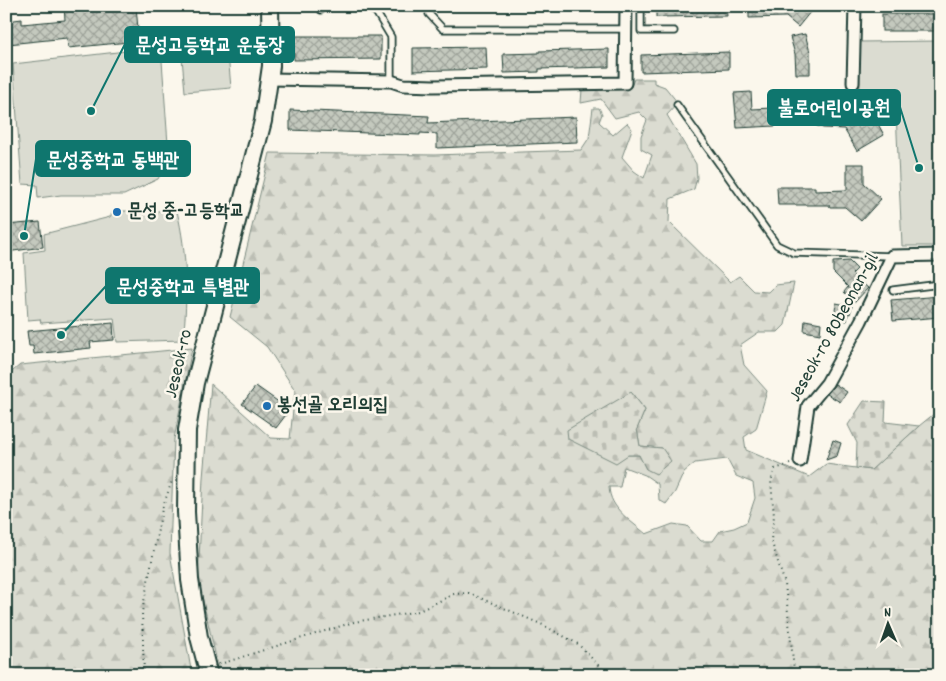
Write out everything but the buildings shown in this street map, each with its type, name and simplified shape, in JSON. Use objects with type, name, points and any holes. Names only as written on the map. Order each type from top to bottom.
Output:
[{"type":"street","name":"Jeseok-ro","points":[[209,675],[199,637],[190,580],[186,474],[187,430],[195,383],[225,262],[259,140],[271,66],[270,6]]},
{"type":"street","points":[[269,79],[391,81],[403,85],[433,86],[625,83],[626,6]]},
{"type":"street","points":[[853,83],[855,6]]},
{"type":"street","name":"Jeseok-ro 80beonan-gil","points":[[800,461],[808,406],[827,383],[861,321],[892,256],[940,255]]},
{"type":"lane","points":[[321,10],[327,6]]},
{"type":"lane","points":[[365,6],[376,12],[391,37],[391,81]]},
{"type":"lane","points":[[641,6],[641,31],[674,31]]},
{"type":"lane","points":[[429,14],[443,29],[626,29]]},
{"type":"lane","points":[[677,105],[777,245],[794,253],[892,256]]},
{"type":"lane","points":[[893,290],[940,284]]},
{"type":"path","points":[[798,675],[794,670],[784,584],[771,540],[774,516],[771,481],[775,469],[800,461]]},
{"type":"path","points":[[144,675],[142,612],[154,543],[162,509],[174,476],[186,474]]},
{"type":"path","points":[[186,675],[354,622],[419,611],[454,594],[469,593],[543,625],[578,644],[610,675]]},
{"type":"green space","points":[[226,31],[231,88],[185,92],[180,35]]},
{"type":"green space","points":[[940,41],[940,246],[902,246],[895,89],[860,90],[859,42]]},
{"type":"green space","points":[[161,47],[169,158],[158,179],[124,195],[61,195],[38,198],[37,185],[22,184],[13,64]]},
{"type":"green space","points":[[634,79],[654,79],[654,83],[665,87],[678,103],[667,115],[696,164],[697,178],[694,189],[670,199],[669,222],[730,282],[739,276],[754,291],[768,292],[775,285],[794,283],[785,325],[778,332],[759,332],[740,345],[744,365],[767,391],[756,429],[744,437],[746,450],[809,477],[826,464],[871,470],[940,409],[940,675],[220,675],[198,579],[203,478],[211,384],[271,438],[290,439],[295,390],[267,347],[230,317],[270,153],[435,155],[581,150],[589,138],[593,108],[599,108],[602,114],[599,122],[613,135],[627,123],[632,129],[622,157],[634,171],[644,178],[652,155],[641,149],[641,136],[647,120],[639,112],[615,118],[601,99],[581,103],[582,89],[631,87]],"holes":[[[631,392],[645,410],[637,429],[640,446],[662,448],[646,469],[639,455],[628,455]],[[727,459],[736,476],[753,483],[755,498],[747,522],[734,528],[720,531],[713,541],[701,541],[687,526],[673,524],[646,534],[622,514],[610,495],[609,487],[620,487],[624,467],[645,475],[658,484],[659,500],[666,504],[675,492],[684,472],[695,463]]]},
{"type":"green space","points":[[113,211],[177,211],[186,275],[186,308],[183,340],[117,342],[114,318],[41,323],[40,319],[28,320],[24,253],[45,250],[44,234],[110,217]]},
{"type":"green space","points":[[192,348],[174,439],[170,553],[192,675],[6,675],[6,377],[20,365]]},
{"type":"green space","points":[[631,392],[645,410],[637,429],[640,446],[662,448],[671,461],[656,474],[646,469],[639,455],[628,455],[616,463],[568,439],[567,430]]},
{"type":"green space","points":[[864,401],[886,402],[885,422],[919,426],[871,470],[856,468],[857,443],[848,425]]},
{"type":"place","name":"문성고등학교 운동장","points":[[91,111]]},
{"type":"place","name":"불로어린이공원","points":[[919,168]]},
{"type":"place","name":"문성 중-고등학교","points":[[117,212]]},
{"type":"place","name":"문성중학교 동백관","points":[[24,236]]},
{"type":"place","name":"문성중학교 특별관","points":[[61,335]]},
{"type":"place","name":"봉선골 오리의집","points":[[267,406]]}]
